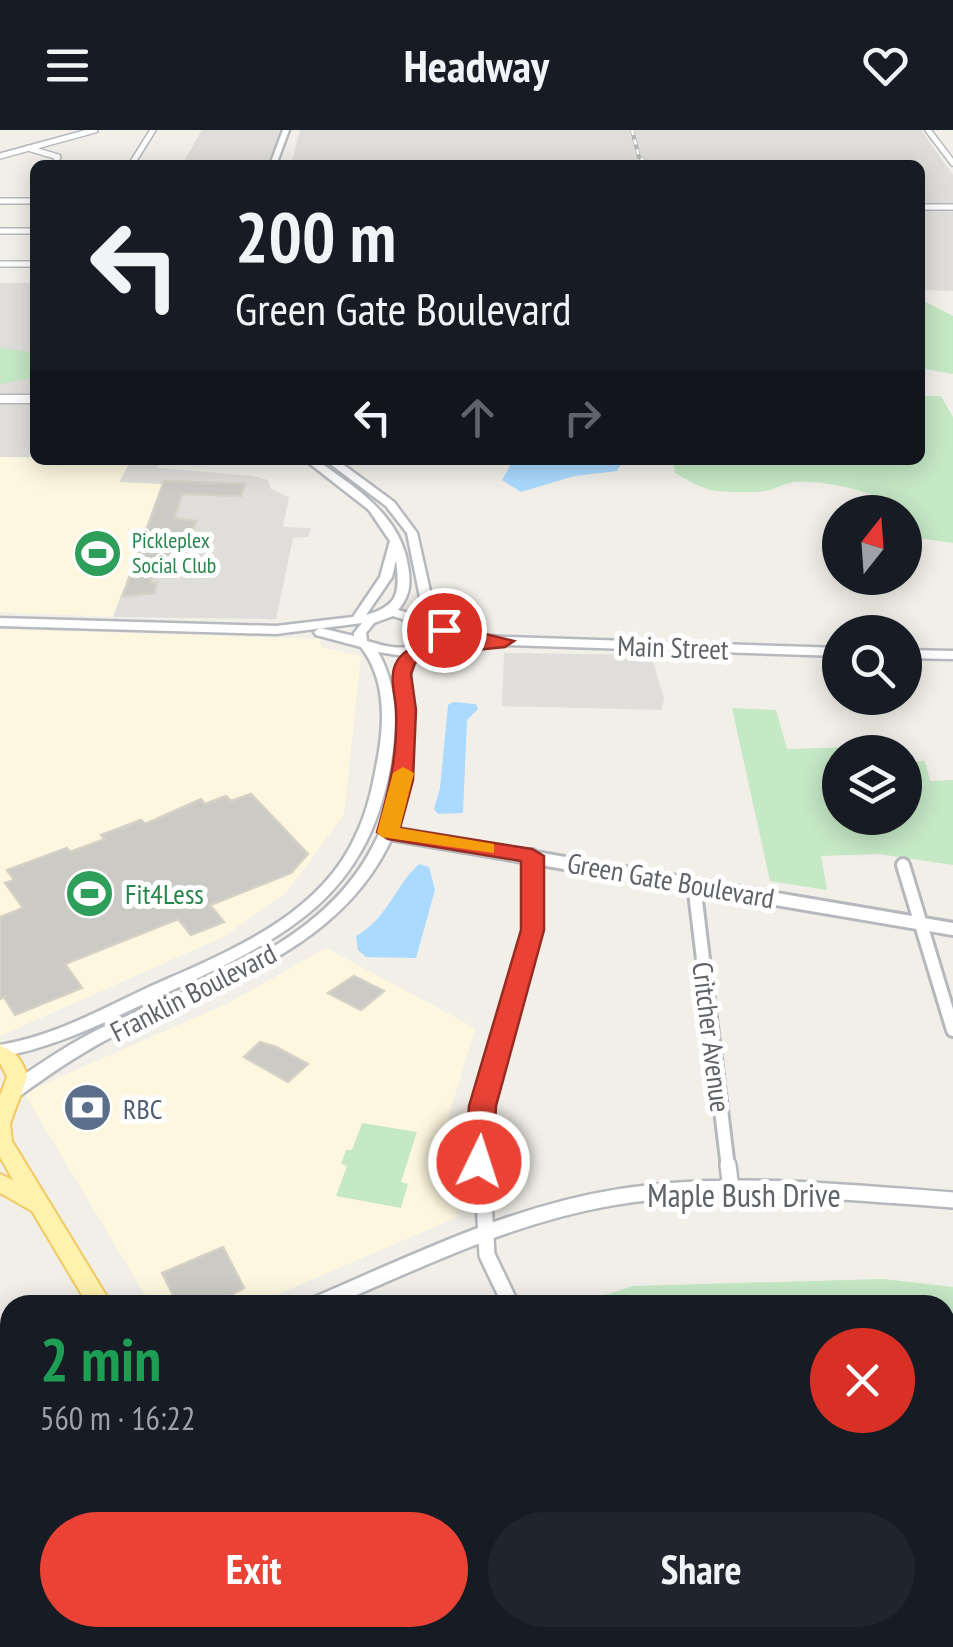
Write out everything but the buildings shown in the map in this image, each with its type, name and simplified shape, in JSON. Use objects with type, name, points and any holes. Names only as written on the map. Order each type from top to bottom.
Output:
[{"type":"main road","points":[[275,160],[286,130]]},
{"type":"main road","points":[[285,160],[296,130]]},
{"type":"main road","points":[[0,622],[336,633],[363,642],[362,627],[404,595],[403,558],[396,538],[377,509],[317,465]]},
{"type":"main road","points":[[337,465],[390,504],[412,533],[433,623]]},
{"type":"main road","points":[[357,620],[386,577],[396,538]]},
{"type":"main road","name":"Main Street","points":[[379,617],[410,614],[462,636],[505,641],[822,651]]},
{"type":"main road","points":[[276,630],[379,617]]},
{"type":"main road","name":"Franklin Boulevard","points":[[8,1099],[59,1058],[235,977],[288,944],[349,891],[388,832],[397,810],[405,750],[402,674],[417,650],[434,641],[433,623]]},
{"type":"main road","name":"Main Street","points":[[363,642],[391,653],[505,641]]},
{"type":"main road","name":"Franklin Boulevard","points":[[0,1052],[64,1038],[157,991],[224,964],[297,916],[350,865],[378,806],[388,730],[383,676],[363,642]]},
{"type":"main road","points":[[922,655],[953,656]]},
{"type":"main road","points":[[0,1052],[16,1067],[0,1135],[10,1159],[29,1182],[35,1202],[94,1295]]},
{"type":"main road","points":[[0,1182],[35,1202]]},
{"type":"street","points":[[0,156],[95,130]]},
{"type":"street","points":[[133,160],[153,130]]},
{"type":"street","points":[[928,130],[953,163]]},
{"type":"street","points":[[28,148],[58,157],[56,160]]},
{"type":"street","points":[[0,200],[30,201]]},
{"type":"street","points":[[925,207],[953,207]]},
{"type":"street","points":[[0,231],[30,231]]},
{"type":"street","points":[[0,264],[30,264]]},
{"type":"street","points":[[0,399],[30,399]]},
{"type":"street","name":"Green Gate Boulevard","points":[[388,832],[953,929]]},
{"type":"street","points":[[507,1295],[487,1254],[479,1162],[483,1106],[533,930],[532,856]]},
{"type":"street","points":[[903,865],[953,1030]]},
{"type":"street","name":"Critcher Avenue","points":[[694,884],[731,1189]]},
{"type":"street","name":"Maple Bush Drive","points":[[339,1295],[486,1234],[552,1211],[616,1197],[731,1189],[953,1200]]},
{"type":"shaded area","points":[[202,130],[280,130],[270,160],[185,160]]},
{"type":"shaded area","points":[[300,130],[921,130],[953,175],[953,204],[925,204],[925,160],[292,160]]},
{"type":"shaded area","points":[[925,211],[953,211],[953,291],[925,290]]},
{"type":"shaded area","points":[[0,283],[30,283],[30,457],[0,457]]},
{"type":"shaded area","points":[[0,457],[30,458],[30,465],[128,465],[120,481],[162,483],[113,617],[0,612]]},
{"type":"shaded area","points":[[128,465],[159,465],[158,468],[253,476],[268,480],[271,489],[289,497],[283,527],[311,528],[308,537],[293,538],[276,619],[113,617],[162,484],[119,482]]},
{"type":"shaded area","points":[[0,629],[320,639],[321,647],[361,656],[344,814],[287,892],[223,937],[0,1036]]},
{"type":"shaded area","points":[[504,653],[651,655],[664,698],[662,710],[502,706]]},
{"type":"shaded area","points":[[326,948],[475,1028],[449,1115],[457,1217],[276,1295],[145,1295],[24,1093],[231,1002]]},
{"type":"green space","points":[[925,302],[953,316],[953,374],[925,369]]},
{"type":"green space","points":[[0,347],[30,352],[30,378],[0,384]]},
{"type":"green space","points":[[925,396],[941,396],[953,417],[953,543],[922,539],[922,495],[871,495],[809,482],[747,492],[701,487],[675,473],[674,465],[925,465]]},
{"type":"green space","points":[[732,708],[776,710],[787,749],[822,748],[822,835],[922,835],[922,761],[930,781],[953,780],[953,865],[879,854],[821,856],[827,890],[770,881]]},
{"type":"green space","points":[[362,1123],[417,1132],[401,1182],[408,1184],[401,1208],[336,1196],[347,1166],[341,1164],[346,1150],[352,1150]]},
{"type":"green space","points":[[883,1279],[953,1287],[953,1295],[605,1295],[633,1286]]},
{"type":"water","points":[[510,465],[620,465],[617,471],[574,476],[521,492],[502,480]]},
{"type":"water","points":[[476,704],[478,709],[467,720],[463,813],[438,814],[434,809],[440,788],[448,705]]},
{"type":"water","points":[[419,864],[429,867],[435,890],[416,958],[366,957],[358,950],[356,936],[376,921]]},
{"type":"railway","points":[[632,130],[643,160]]},
{"type":"slow traffic","points":[[403,773],[397,810],[388,832],[486,848]]},
{"type":"place","name":"Pickleplex Social Club","points":[[97,553]]},
{"type":"place","name":"Fit4Less","points":[[90,893]]},
{"type":"place","name":"RBC","points":[[88,1108]]},
{"type":"route","points":[[444,630],[505,641],[420,650],[406,661],[402,674],[406,710],[403,780],[388,832],[532,856],[533,930],[483,1106],[479,1162]]}]
